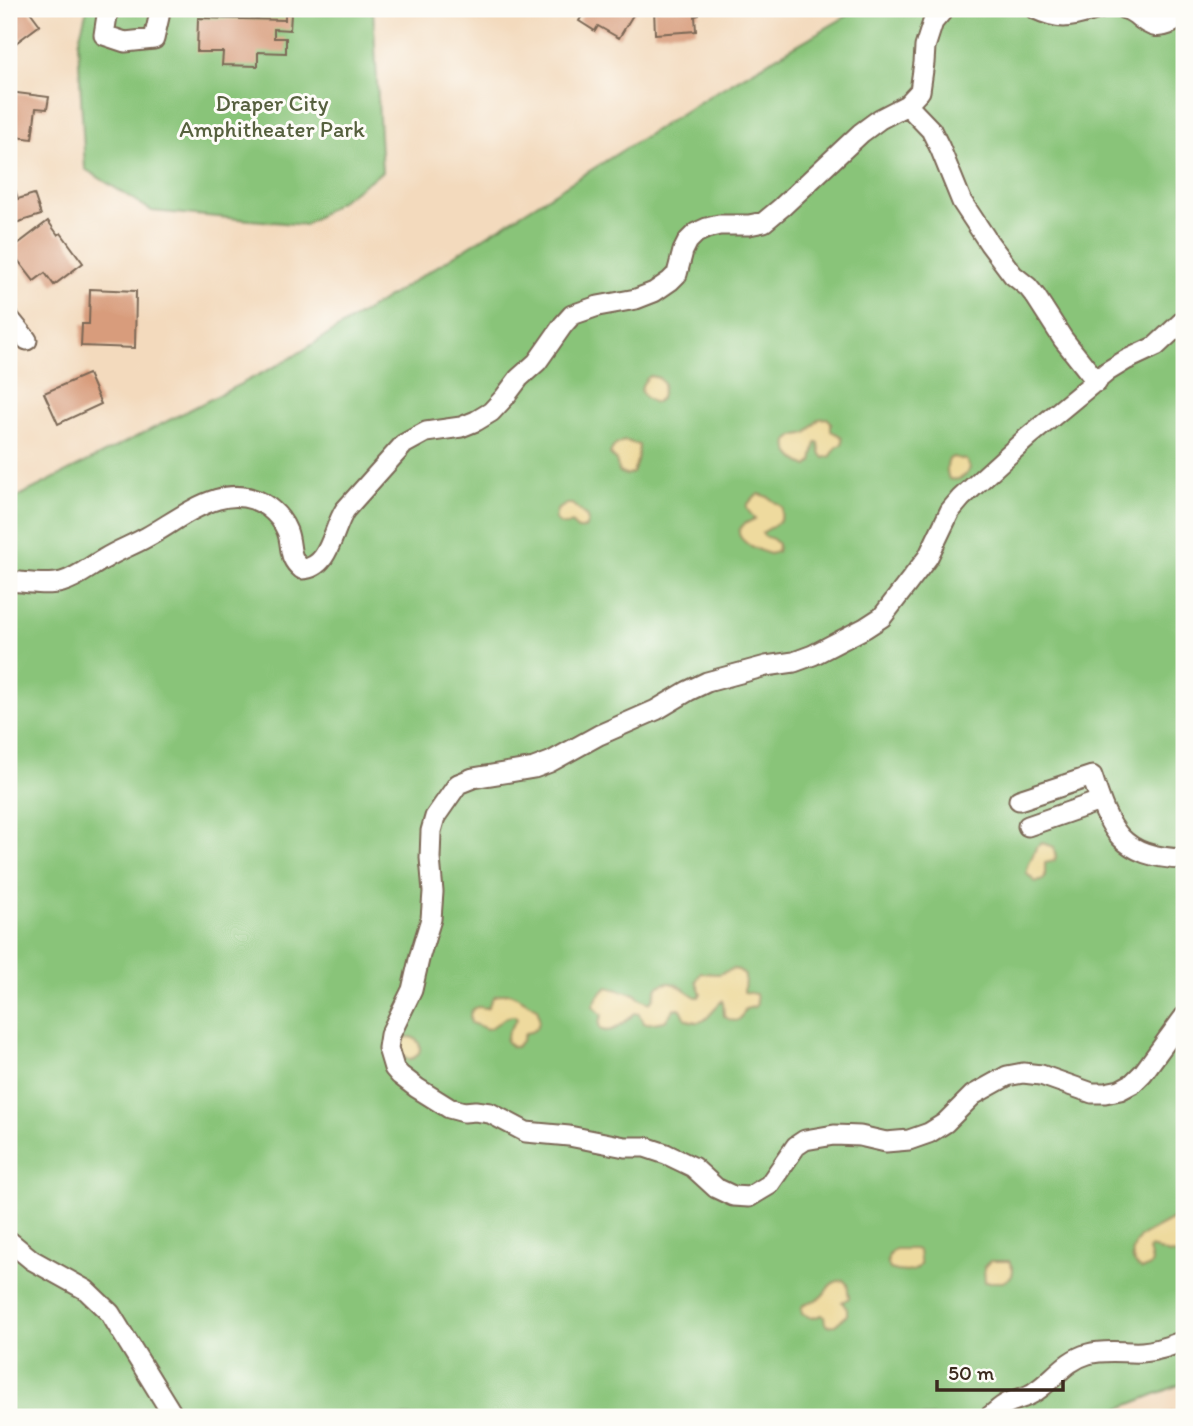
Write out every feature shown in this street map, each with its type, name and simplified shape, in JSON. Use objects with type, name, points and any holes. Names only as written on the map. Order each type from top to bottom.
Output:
[{"type":"street","points":[[108,9],[104,35],[125,42],[155,39],[159,9]]},
{"type":"street","points":[[9,581],[62,582],[204,504],[222,497],[253,498],[267,506],[279,517],[288,533],[290,553],[295,564],[302,569],[311,569],[319,564],[328,551],[338,521],[345,510],[404,444],[426,432],[461,427],[491,412],[519,378],[537,362],[572,315],[654,292],[677,274],[683,251],[696,233],[719,225],[764,222],[861,133],[907,105],[920,91],[925,47],[933,22],[944,9]]},
{"type":"street","points":[[1035,9],[1058,18],[1077,16],[1099,9]]},
{"type":"street","points":[[1125,9],[1158,27],[1178,20],[1184,13]]},
{"type":"street","points":[[907,105],[931,130],[962,202],[989,243],[1013,275],[1036,297],[1063,339],[1097,382]]},
{"type":"street","points":[[9,318],[26,340]]},
{"type":"street","points":[[1184,320],[1156,346],[1108,372],[1028,437],[961,498],[950,511],[928,557],[882,617],[865,628],[813,656],[794,663],[765,666],[707,682],[542,765],[473,778],[458,784],[435,817],[431,831],[431,919],[412,990],[390,1035],[388,1048],[394,1068],[400,1075],[449,1108],[464,1112],[490,1113],[526,1132],[569,1136],[625,1147],[645,1147],[692,1167],[716,1188],[733,1196],[749,1197],[769,1185],[796,1146],[805,1140],[834,1135],[860,1136],[886,1142],[909,1140],[929,1133],[944,1123],[973,1095],[1007,1076],[1023,1073],[1041,1075],[1092,1093],[1119,1090],[1133,1083],[1143,1073],[1184,1017]]},
{"type":"street","points":[[1019,800],[1091,776],[1113,829],[1127,845],[1146,854],[1184,859]]},
{"type":"street","points":[[1028,826],[1100,801]]},
{"type":"street","points":[[9,1241],[32,1260],[86,1290],[110,1312],[174,1417]]},
{"type":"street","points":[[989,1417],[1003,1405],[1028,1396],[1067,1365],[1088,1354],[1145,1352],[1184,1341]]},
{"type":"green space","name":"Draper City Amphitheater Park","points":[[87,9],[373,9],[382,172],[305,225],[152,211],[85,169],[78,43]]},
{"type":"green space","points":[[859,9],[1184,9],[1184,1383],[1098,1417],[9,1417],[9,501],[286,361],[714,93]]},
{"type":"sand","points":[[650,376],[659,378],[664,384],[661,398],[655,403],[643,395],[641,388]]},
{"type":"sand","points":[[827,418],[831,422],[831,431],[841,437],[842,444],[831,456],[824,458],[817,442],[812,462],[808,466],[800,462],[790,453],[788,441],[794,436],[807,433],[819,419]]},
{"type":"sand","points":[[626,441],[639,445],[633,473],[626,475],[619,472],[616,460],[610,454],[612,448]]},
{"type":"sand","points":[[953,457],[966,460],[970,468],[959,479],[949,479],[947,467],[949,459]]},
{"type":"sand","points":[[759,494],[782,507],[779,521],[762,533],[778,544],[777,552],[770,554],[747,544],[739,534],[745,524],[755,519],[747,505]]},
{"type":"sand","points":[[572,504],[586,516],[588,521],[585,528],[577,528],[572,523],[563,525],[555,519],[557,510]]},
{"type":"sand","points":[[1042,843],[1054,847],[1056,857],[1054,861],[1045,863],[1045,878],[1036,882],[1027,874],[1027,870],[1036,847]]},
{"type":"sand","points":[[733,969],[739,970],[745,976],[744,992],[756,994],[757,1004],[745,1009],[742,1017],[737,1020],[724,1016],[722,1001],[703,1021],[693,1022],[686,1019],[678,1008],[674,1009],[665,1021],[644,1023],[639,1014],[635,1013],[610,1031],[600,1029],[602,1015],[593,1006],[607,987],[635,994],[649,1003],[653,1000],[657,987],[668,983],[699,997],[701,993],[696,981],[701,973],[719,974]]},
{"type":"sand","points":[[507,993],[537,1008],[538,1012],[539,1021],[536,1028],[525,1033],[516,1047],[506,1041],[508,1032],[517,1019],[515,1016],[507,1017],[487,1029],[471,1023],[470,1020],[474,1009],[487,1008],[493,997]]},
{"type":"sand","points":[[409,1037],[417,1040],[420,1048],[417,1056],[409,1059],[401,1056],[398,1048],[401,1040]]},
{"type":"sand","points":[[1184,1213],[1184,1253],[1171,1254],[1151,1247],[1149,1250],[1152,1261],[1150,1266],[1142,1270],[1132,1255],[1140,1237]]},
{"type":"sand","points":[[896,1249],[919,1251],[918,1267],[906,1272],[890,1269],[888,1258]]},
{"type":"sand","points":[[990,1261],[1009,1261],[1013,1269],[1012,1276],[1003,1282],[985,1282],[984,1267]]},
{"type":"sand","points":[[843,1280],[847,1284],[849,1298],[842,1302],[847,1309],[847,1315],[835,1325],[827,1326],[822,1315],[812,1318],[802,1314],[803,1305],[822,1296],[833,1283]]},
{"type":"building","points":[[9,9],[28,9],[40,25],[9,48]]},
{"type":"building","points":[[586,9],[636,10],[619,38],[598,26],[595,31],[579,21]]},
{"type":"building","points":[[654,9],[699,9],[699,15],[695,16],[696,31],[655,34]]},
{"type":"building","points":[[285,14],[291,14],[290,30],[274,29],[274,38],[286,38],[286,53],[258,52],[258,66],[222,65],[223,52],[197,52],[198,18],[285,20]]},
{"type":"building","points":[[9,92],[49,97],[47,109],[36,108],[32,139],[9,136]]},
{"type":"building","points":[[9,171],[18,199],[34,194],[41,215],[9,225]]},
{"type":"building","points":[[48,221],[58,235],[61,233],[83,263],[54,285],[45,273],[34,281],[10,250]]},
{"type":"building","points":[[90,289],[136,291],[135,348],[81,346],[82,324],[89,324]]},
{"type":"building","points":[[88,374],[101,404],[58,424],[44,393]]},
{"type":"building","points":[[1173,1411],[1175,1415],[1184,1412],[1184,1417],[1160,1415]]}]
